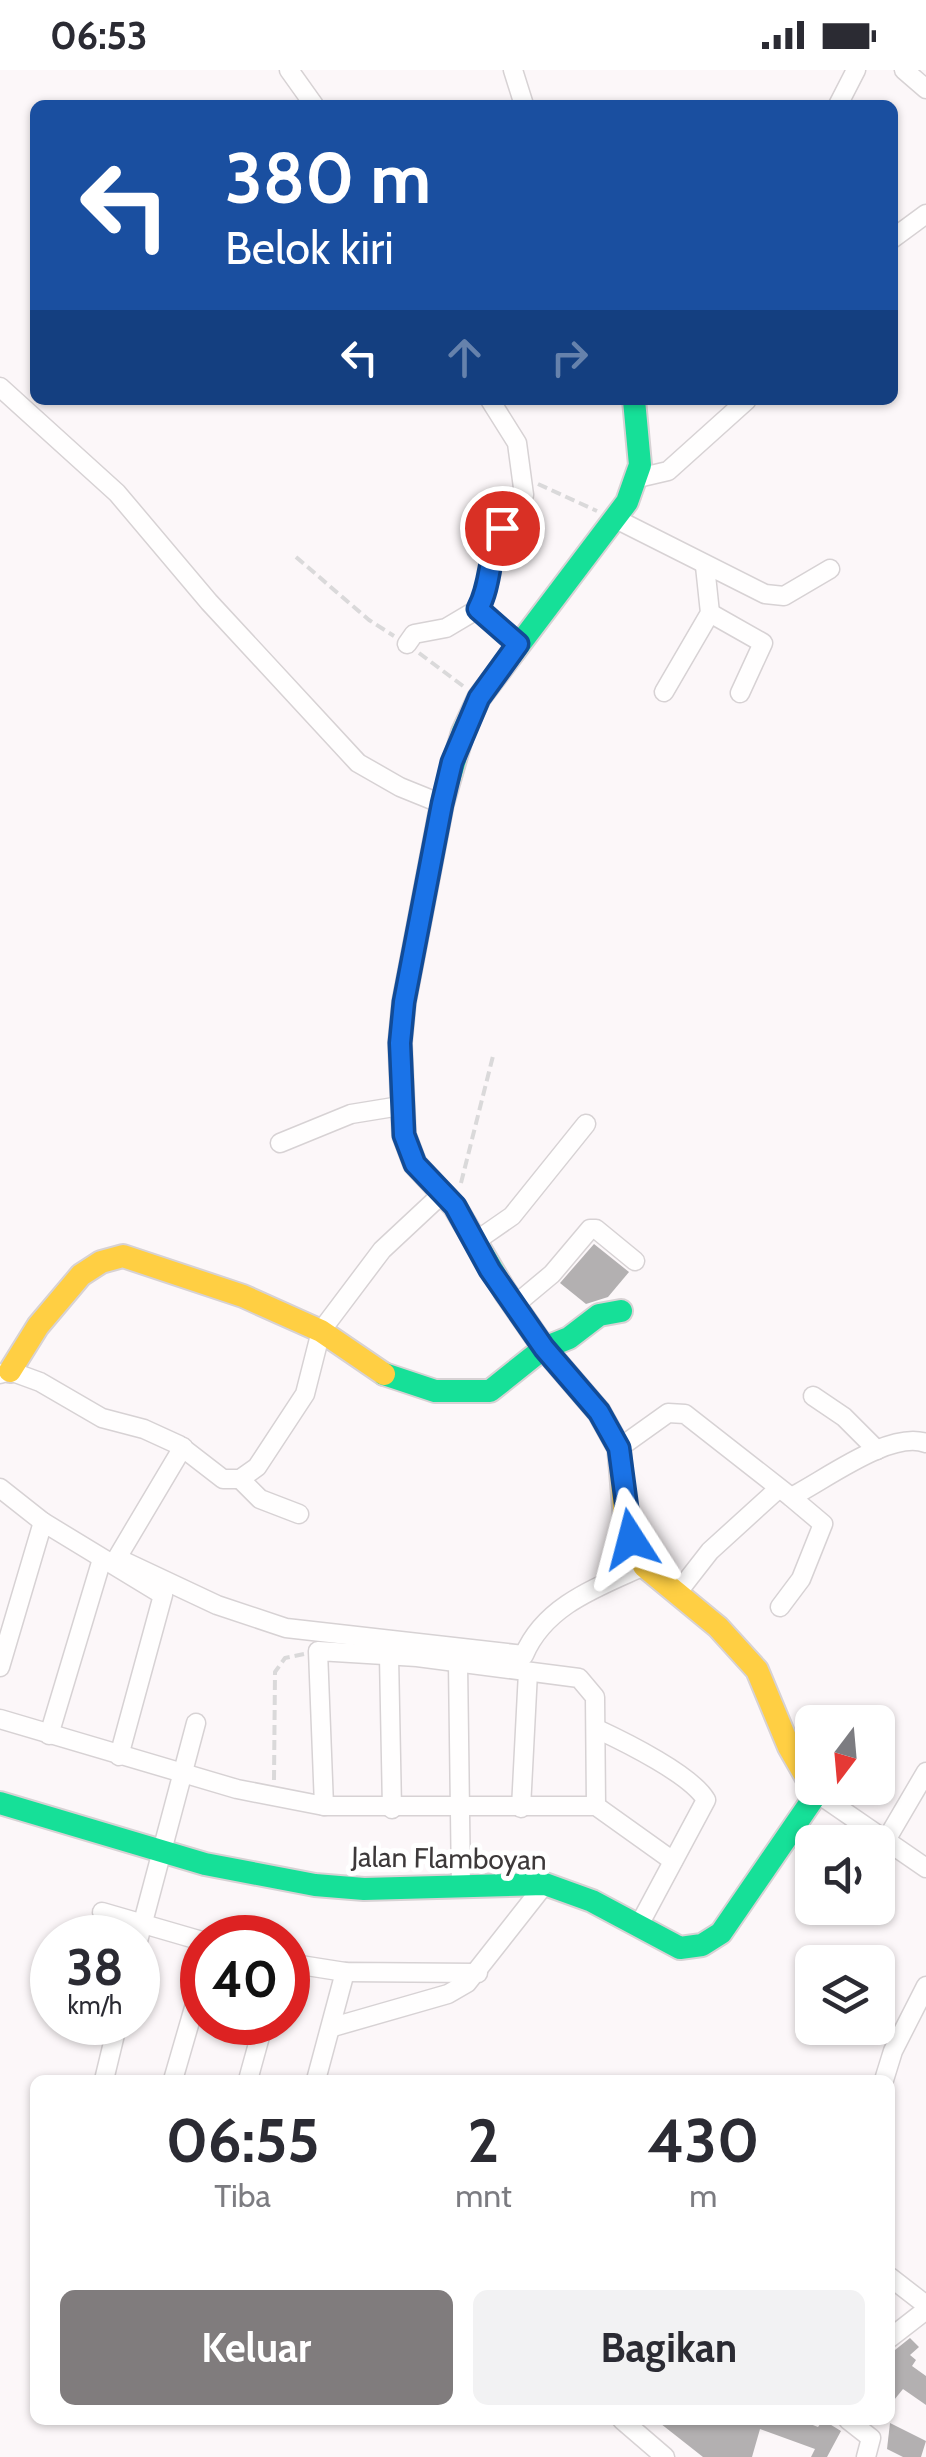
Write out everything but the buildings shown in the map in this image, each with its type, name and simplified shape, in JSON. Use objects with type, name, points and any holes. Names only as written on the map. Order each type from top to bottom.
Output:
[{"type":"street","points":[[289,70],[310,100]]},
{"type":"street","points":[[513,70],[522,100]]},
{"type":"street","points":[[841,100],[856,70]]},
{"type":"street","points":[[904,70],[926,89]]},
{"type":"street","points":[[898,235],[926,214]]},
{"type":"street","points":[[0,387],[118,494],[236,632],[358,763],[400,787],[442,804]]},
{"type":"street","points":[[407,644],[414,634],[446,628],[478,609],[490,580],[496,539],[524,495],[517,443],[493,405]]},
{"type":"street","points":[[634,405],[638,478],[616,519],[479,698],[452,762],[404,1002],[400,1106],[404,1135],[415,1164],[448,1200],[490,1270],[544,1348],[599,1412],[619,1448],[625,1519],[644,1566],[718,1627],[757,1670],[795,1757]]},
{"type":"street","points":[[638,478],[668,471],[741,405]]},
{"type":"street","points":[[616,519],[746,588],[778,597],[799,590],[830,569]]},
{"type":"street","points":[[664,692],[710,613],[705,566]]},
{"type":"street","points":[[478,609],[518,644]]},
{"type":"street","points":[[710,613],[763,643],[740,693]]},
{"type":"street","points":[[280,1143],[351,1114],[400,1106]]},
{"type":"street","points":[[476,1241],[512,1216],[586,1124]]},
{"type":"street","points":[[448,1200],[382,1250],[321,1331],[305,1394],[257,1467],[240,1479],[223,1479],[183,1447],[144,1429],[102,1418],[40,1382],[5,1373],[81,1275],[101,1262],[122,1256],[243,1296],[321,1331],[386,1375],[435,1392],[490,1392],[544,1348],[569,1338],[598,1315],[620,1311]]},
{"type":"street","points":[[516,1304],[552,1274],[590,1229],[596,1229],[636,1261]]},
{"type":"street","points":[[813,1396],[844,1417],[878,1450]]},
{"type":"street","points":[[619,1448],[668,1413],[685,1414],[823,1524],[800,1579],[780,1607]]},
{"type":"street","points":[[678,1592],[710,1551],[784,1493],[903,1439],[926,1442]]},
{"type":"street","points":[[183,1447],[117,1558],[217,1606],[286,1628],[524,1655],[532,1636],[560,1608],[644,1566]]},
{"type":"street","points":[[240,1479],[253,1495],[299,1514]]},
{"type":"street","points":[[0,1488],[44,1522],[163,1595],[119,1756]]},
{"type":"street","points":[[0,1667],[44,1522]]},
{"type":"street","points":[[48,1736],[102,1559]]},
{"type":"street","points":[[324,1806],[318,1652],[572,1676],[587,1683],[595,1696],[596,1806]]},
{"type":"street","points":[[389,1656],[392,1808]]},
{"type":"street","points":[[458,1663],[461,1888]]},
{"type":"street","points":[[521,1808],[528,1672]]},
{"type":"street","points":[[0,1720],[275,1799],[324,1806],[392,1808],[596,1806],[672,1862]]},
{"type":"street","points":[[145,1915],[196,1723]]},
{"type":"street","points":[[597,1729],[638,1750],[705,1796],[704,1810],[638,1928]]},
{"type":"street","points":[[895,1825],[926,1772]]},
{"type":"street","name":"Jalan Flamboyan","points":[[0,1804],[250,1874],[315,1885],[461,1888],[544,1884],[592,1901],[680,1948],[712,1941],[803,1805]]},
{"type":"street","points":[[835,1805],[862,1825]]},
{"type":"street","points":[[895,1848],[926,1868]]},
{"type":"street","points":[[333,2027],[448,1994],[478,1973],[544,1884]]},
{"type":"street","points":[[102,1912],[108,1915]]},
{"type":"street","points":[[310,1966],[345,1972],[478,1973]]},
{"type":"street","points":[[318,2075],[345,1972]]},
{"type":"street","points":[[885,2075],[892,2051],[926,1986]]},
{"type":"street","points":[[105,2075],[112,2045]]},
{"type":"street","points":[[174,2075],[183,2045]]},
{"type":"street","points":[[249,2075],[258,2045]]},
{"type":"street","points":[[895,2281],[926,2308],[895,2334]]},
{"type":"street","points":[[634,2425],[665,2457]]},
{"type":"street","points":[[854,2425],[871,2438],[866,2457]]},
{"type":"path","points":[[522,476],[616,519]]},
{"type":"path","points":[[296,558],[370,620],[479,698]]},
{"type":"path","points":[[448,1200],[494,1052]]},
{"type":"path","points":[[275,1799],[272,1722],[276,1666],[284,1658],[318,1652]]},
{"type":"traffic: fast","points":[[506,1293],[455,1207],[415,1164],[404,1135],[400,1043],[404,1002],[442,804],[463,732],[479,698],[627,502],[640,465],[634,405]]},
{"type":"traffic: fast","points":[[384,1374],[435,1391],[490,1391],[544,1348],[569,1338],[599,1315],[621,1311]]},
{"type":"traffic: fast","points":[[0,1803],[205,1864],[315,1885],[364,1889],[545,1884],[592,1901],[680,1948],[702,1945],[721,1933],[809,1805]]},
{"type":"traffic: slow","points":[[10,1371],[38,1326],[81,1275],[101,1262],[123,1256],[243,1296],[321,1331],[384,1374]]},
{"type":"traffic: slow","points":[[506,1293],[544,1348],[599,1412],[619,1448],[625,1519],[644,1566],[718,1627],[757,1670],[795,1757]]},
{"type":"route","points":[[502,528],[492,556],[490,580],[478,609],[518,644],[479,698],[452,762],[404,1002],[400,1106],[404,1135],[415,1164],[455,1206],[490,1270],[544,1348],[599,1412],[619,1448],[625,1519],[631,1539]]}]
